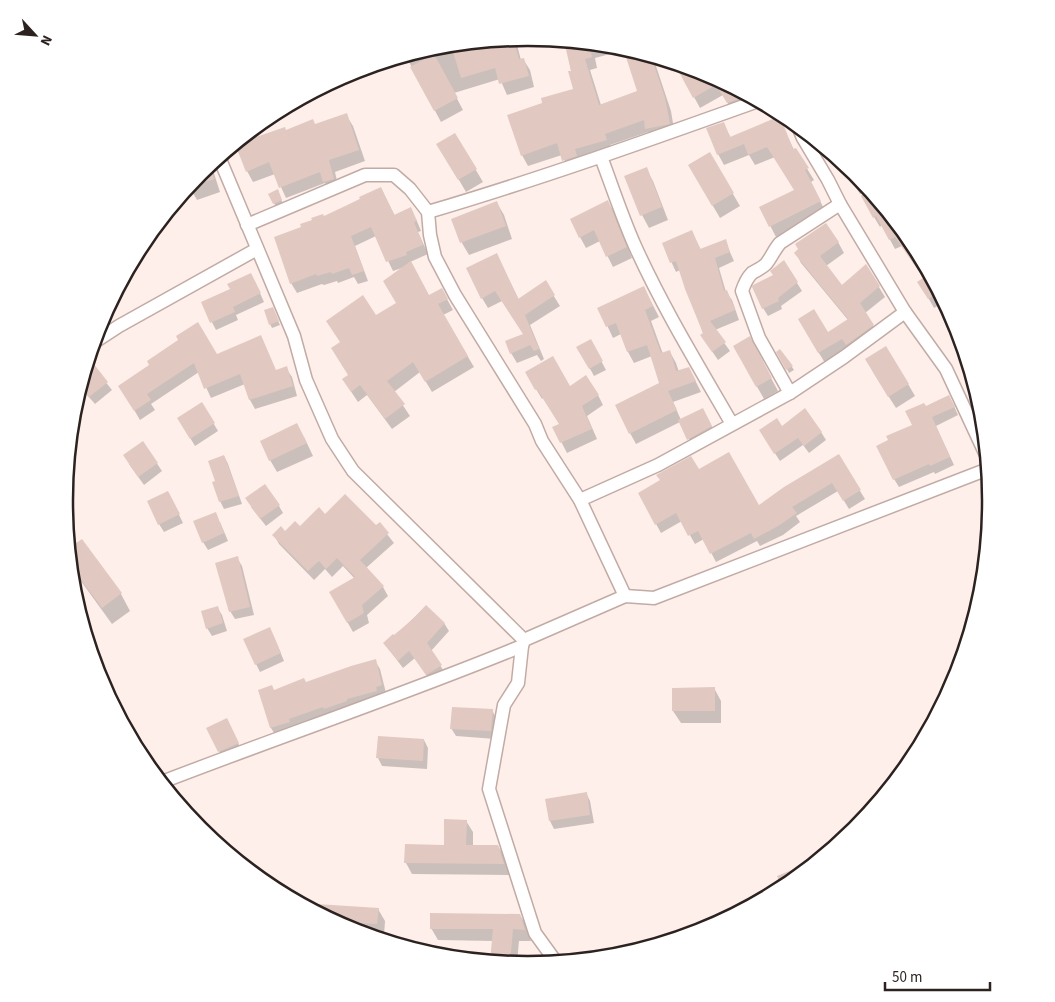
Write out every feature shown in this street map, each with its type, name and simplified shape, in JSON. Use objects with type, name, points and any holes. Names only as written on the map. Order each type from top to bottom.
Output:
[{"type":"street","points":[[428,212],[601,157],[749,104]]},
{"type":"street","points":[[804,140],[905,312],[946,369],[977,436]]},
{"type":"street","points":[[601,157],[634,244],[654,287],[732,424]]},
{"type":"street","points":[[222,164],[294,336],[306,380],[332,439],[354,471],[523,643]]},
{"type":"street","points":[[247,225],[365,175],[394,174],[428,212],[435,258],[455,295],[534,424],[542,441],[580,500],[625,596]]},
{"type":"street","points":[[790,393],[760,338],[742,291],[745,282],[768,262],[773,251],[780,243],[840,204]]},
{"type":"street","points":[[104,337],[119,326],[257,249]]},
{"type":"street","points":[[580,500],[658,465],[790,393],[844,357],[905,312]]},
{"type":"street","points":[[168,780],[251,747],[451,675],[625,596],[654,598],[981,472]]},
{"type":"street","points":[[523,643],[518,683],[504,705],[489,789],[535,933],[551,955]]},
{"type":"building","points":[[515,46],[519,59],[524,58],[529,76],[499,84],[495,68],[461,78],[453,53]]},
{"type":"building","points":[[566,48],[591,51],[592,57],[585,59],[599,105],[637,91],[626,57],[654,64],[665,98],[670,124],[645,129],[644,120],[605,134],[607,140],[575,149],[577,156],[562,161],[557,143],[521,156],[507,115],[542,103],[541,98],[573,89],[568,71],[571,71]]},
{"type":"building","points":[[435,56],[458,98],[434,111],[410,67],[427,58]]},
{"type":"building","points":[[679,72],[714,86],[693,98]]},
{"type":"building","points":[[718,88],[739,99],[727,103]]},
{"type":"building","points":[[347,113],[359,150],[329,160],[334,179],[323,182],[320,172],[279,188],[269,162],[246,172],[238,151],[256,137],[285,127],[286,130],[313,119],[315,124]]},
{"type":"building","points":[[773,119],[780,123],[784,126],[793,149],[796,148],[809,168],[805,170],[821,201],[769,227],[759,207],[794,190],[767,147],[748,155],[744,144],[717,155],[706,128],[724,122],[730,137]]},
{"type":"building","points":[[455,133],[477,169],[458,180],[436,144]]},
{"type":"building","points":[[710,152],[734,193],[712,206],[688,165]]},
{"type":"building","points":[[647,167],[662,207],[640,216],[624,176]]},
{"type":"building","points":[[212,173],[214,179],[203,183]]},
{"type":"building","points":[[381,187],[394,215],[411,207],[417,221],[414,222],[423,245],[406,252],[407,255],[386,262],[371,227],[351,236],[364,271],[352,275],[349,268],[332,274],[331,272],[317,276],[316,274],[290,284],[274,237],[301,227],[300,224],[312,220],[311,218],[323,214],[324,216]]},
{"type":"building","points":[[278,189],[282,200],[273,204],[268,194]]},
{"type":"building","points":[[863,194],[888,224],[906,248],[920,273],[895,237],[889,240],[876,216],[873,218],[861,196]]},
{"type":"building","points":[[608,200],[627,247],[606,257],[594,230],[579,238],[570,219]]},
{"type":"building","points":[[497,201],[506,226],[460,243],[451,219]]},
{"type":"building","points":[[826,223],[839,242],[820,256],[842,285],[866,264],[880,286],[860,303],[874,325],[846,345],[842,339],[818,353],[798,319],[814,309],[828,332],[848,319],[794,253],[798,249],[795,244]]},
{"type":"building","points":[[692,230],[700,249],[726,239],[730,252],[715,258],[724,291],[727,290],[735,310],[710,321],[726,342],[712,352],[700,335],[703,333],[676,261],[670,263],[662,243]]},
{"type":"building","points":[[497,253],[518,299],[546,280],[555,295],[525,315],[539,349],[534,351],[530,345],[510,354],[505,341],[523,334],[495,291],[481,299],[466,268]]},
{"type":"building","points":[[784,260],[798,282],[778,298],[779,301],[762,309],[752,287],[773,275],[770,271]]},
{"type":"building","points":[[411,261],[429,295],[442,288],[448,299],[438,304],[468,356],[425,382],[413,362],[387,381],[405,404],[385,419],[360,385],[351,392],[342,379],[348,375],[331,348],[340,342],[326,321],[363,295],[376,315],[396,303],[383,281]]},
{"type":"building","points":[[251,273],[261,293],[233,307],[235,312],[210,323],[201,302],[230,289],[227,284]]},
{"type":"building","points":[[923,278],[933,296],[928,299],[917,282]]},
{"type":"building","points":[[644,286],[653,306],[645,310],[661,353],[670,350],[676,371],[689,367],[696,381],[668,391],[677,410],[629,434],[615,405],[659,383],[647,345],[627,352],[616,323],[606,327],[597,308]]},
{"type":"building","points":[[273,307],[279,321],[269,325],[264,310]]},
{"type":"building","points":[[198,322],[217,354],[261,335],[276,370],[287,366],[293,386],[249,400],[240,374],[204,389],[194,363],[147,394],[151,400],[134,411],[118,386],[149,365],[147,361],[178,340],[176,336]]},
{"type":"building","points":[[750,336],[772,378],[756,387],[733,346]]},
{"type":"building","points":[[591,339],[603,361],[589,369],[576,347]]},
{"type":"building","points":[[886,346],[909,384],[888,397],[865,359]]},
{"type":"building","points":[[780,349],[793,366],[786,370],[776,352]]},
{"type":"building","points":[[553,356],[570,386],[586,375],[599,395],[582,406],[592,429],[560,443],[552,427],[559,424],[525,372]]},
{"type":"building","points":[[94,364],[108,382],[89,397],[86,393]]},
{"type":"building","points":[[949,395],[955,407],[932,417],[950,457],[893,480],[876,446],[888,440],[886,436],[912,425],[905,411],[924,403],[926,406]]},
{"type":"building","points":[[202,402],[215,423],[190,439],[177,418]]},
{"type":"building","points":[[703,408],[712,426],[687,440],[678,420]]},
{"type":"building","points":[[805,408],[822,432],[804,446],[798,438],[774,454],[759,430],[777,418],[782,426]]},
{"type":"building","points":[[297,423],[307,443],[269,461],[260,441]]},
{"type":"building","points":[[143,441],[158,463],[138,477],[123,455]]},
{"type":"building","points":[[729,452],[759,505],[784,487],[839,454],[861,490],[843,501],[832,483],[792,507],[797,513],[778,526],[754,539],[751,533],[710,554],[698,531],[688,536],[676,513],[655,525],[638,493],[660,480],[656,475],[691,456],[699,469]]},
{"type":"building","points":[[224,455],[239,496],[219,502],[212,482],[215,481],[208,461]]},
{"type":"building","points":[[265,484],[280,505],[260,519],[245,498]]},
{"type":"building","points":[[168,491],[180,514],[158,525],[147,501]]},
{"type":"building","points":[[345,494],[376,525],[380,522],[389,533],[360,560],[384,586],[362,605],[364,613],[347,623],[329,592],[355,577],[337,558],[326,569],[319,561],[308,571],[272,535],[281,526],[285,531],[295,521],[300,526],[319,507],[325,514]]},
{"type":"building","points":[[216,512],[224,533],[202,543],[193,521]]},
{"type":"building","points":[[82,539],[122,593],[102,608],[79,578],[75,544]]},
{"type":"building","points":[[238,556],[250,607],[229,612],[215,563]]},
{"type":"building","points":[[426,605],[445,623],[427,643],[442,665],[426,675],[409,651],[398,661],[383,643],[413,619]]},
{"type":"building","points":[[218,606],[223,623],[206,629],[201,611]]},
{"type":"building","points":[[270,627],[281,653],[255,665],[243,639]]},
{"type":"building","points":[[376,659],[382,685],[376,687],[377,691],[347,699],[347,701],[324,709],[323,707],[289,719],[290,722],[270,728],[258,690],[272,685],[274,690],[304,678],[306,682]]},
{"type":"building","points":[[715,687],[715,711],[672,711],[672,688]]},
{"type":"building","points":[[452,707],[493,709],[491,731],[450,729]]},
{"type":"building","points":[[227,718],[239,743],[218,752],[206,728]]},
{"type":"building","points":[[378,736],[424,739],[423,761],[376,758]]},
{"type":"building","points":[[587,792],[590,815],[549,821],[545,799]]},
{"type":"building","points":[[444,819],[467,820],[466,845],[498,845],[504,864],[404,863],[405,844],[444,845]]},
{"type":"building","points":[[794,869],[779,880],[777,876]]},
{"type":"building","points":[[317,904],[379,908],[377,924],[358,923]]},
{"type":"building","points":[[430,913],[520,914],[525,930],[513,929],[511,955],[491,954],[493,929],[430,929]]}]
